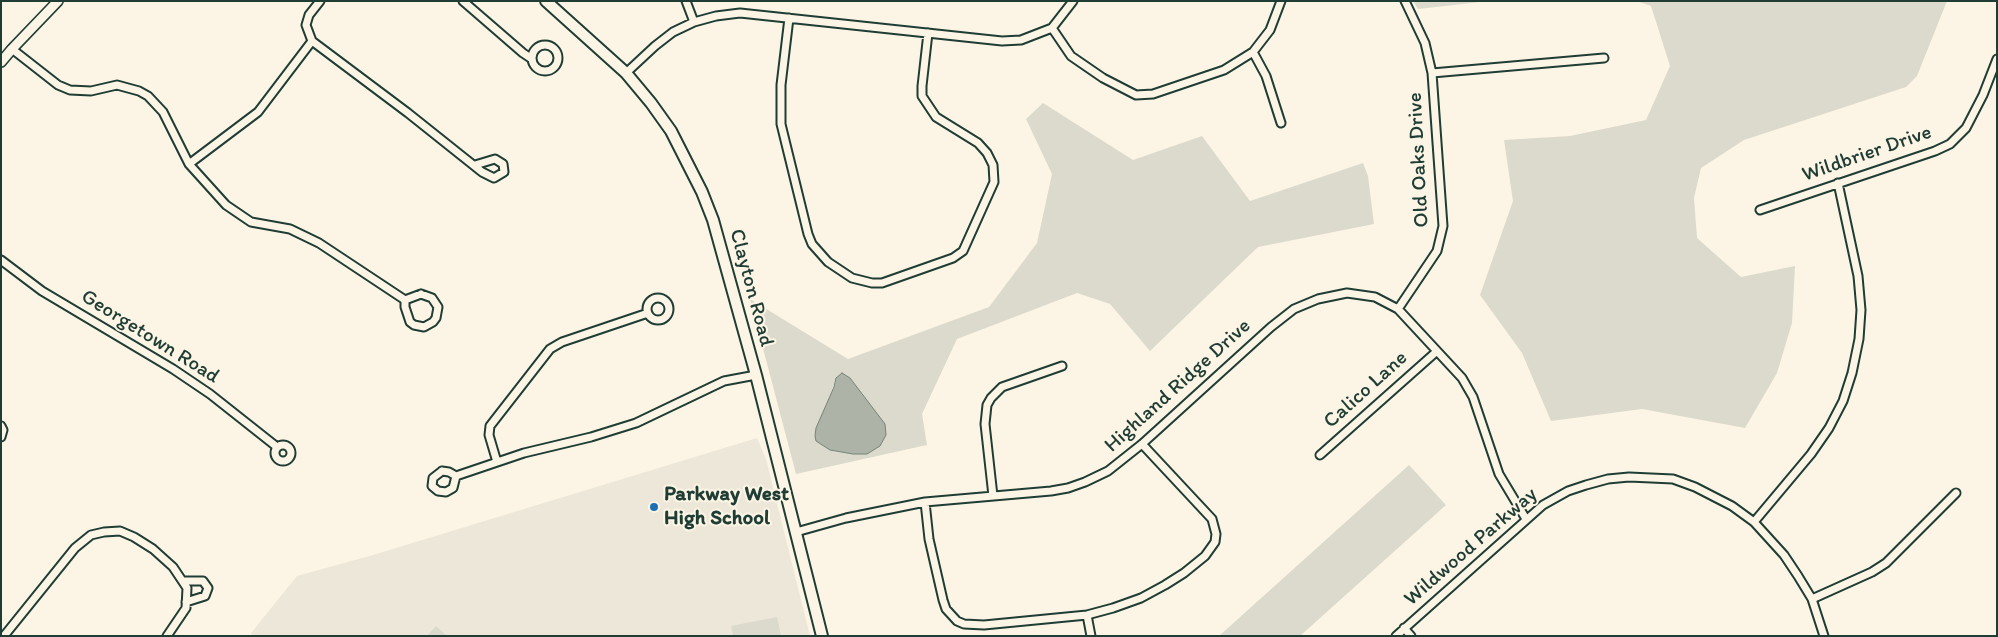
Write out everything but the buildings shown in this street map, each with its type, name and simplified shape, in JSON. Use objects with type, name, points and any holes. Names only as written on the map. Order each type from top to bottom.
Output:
[{"type":"main road","name":"Clayton Road","points":[[546,1],[626,73],[672,131],[702,192],[713,220],[756,375],[822,636]]},
{"type":"street","points":[[1,62],[58,1]]},
{"type":"street","points":[[320,1],[309,15],[306,24],[312,41],[475,165]]},
{"type":"street","points":[[463,1],[532,59]]},
{"type":"street","points":[[686,1],[694,22]]},
{"type":"street","points":[[626,73],[673,32],[694,22],[716,16],[740,13],[1002,41],[1021,40],[1052,28],[1073,1]]},
{"type":"street","points":[[1052,28],[1071,56],[1119,88],[1136,95],[1153,94],[1224,70],[1253,52],[1270,30],[1281,1]]},
{"type":"street","name":"Old Oaks Drive","points":[[1398,310],[1436,251],[1443,226],[1432,74],[1425,43],[1405,1]]},
{"type":"street","points":[[789,18],[781,85],[781,124],[808,234],[815,248],[828,262],[852,278],[872,283],[882,283],[953,258],[963,251],[994,182],[992,165],[987,153],[978,143],[936,117],[922,96],[928,34]]},
{"type":"street","points":[[189,164],[258,112],[312,41]]},
{"type":"street","points":[[12,49],[58,85],[70,90],[91,91],[117,85],[139,91],[148,96],[163,112],[189,164],[226,205],[252,222],[290,229],[307,236],[405,300]]},
{"type":"street","points":[[1253,52],[1266,76],[1281,123]]},
{"type":"street","points":[[1432,74],[1604,58]]},
{"type":"street","name":"Wildbrier Drive","points":[[1760,210],[1935,152],[1950,144],[1966,128],[1983,94],[1997,59]]},
{"type":"street","points":[[1754,522],[1811,454],[1829,428],[1843,401],[1852,373],[1859,339],[1861,310],[1858,276],[1838,183]]},
{"type":"street","name":"Georgetown Road","points":[[1,260],[42,291],[196,384],[277,447]]},
{"type":"street","name":"Highland Ridge Drive","points":[[796,532],[846,518],[925,502],[1051,491],[1085,482],[1108,470],[1142,444],[1270,326],[1294,309],[1318,299],[1346,293],[1375,297],[1398,310],[1462,378],[1473,397],[1499,474],[1526,518]]},
{"type":"street","points":[[421,294],[432,298],[438,307],[436,318],[424,327],[414,325],[407,317],[405,300],[421,294]]},
{"type":"street","points":[[497,462],[490,436],[490,426],[550,349],[562,342],[648,313]]},
{"type":"street","name":"Calico Lane","points":[[1320,455],[1436,352]]},
{"type":"street","points":[[993,496],[985,424],[987,405],[990,398],[1002,387],[1062,366]]},
{"type":"street","points":[[456,476],[524,453],[591,438],[636,423],[724,381],[756,375]]},
{"type":"street","points":[[1,426],[3,430],[1,437]]},
{"type":"street","points":[[925,502],[929,539],[946,609],[957,621],[964,624],[984,625],[1087,616],[1141,598],[1184,573],[1213,548],[1215,542],[1216,534],[1212,519],[1142,444]]},
{"type":"street","name":"Wildwood Parkway","points":[[1396,636],[1526,518],[1543,505],[1568,492],[1608,479],[1651,477],[1673,479],[1695,487],[1732,506],[1754,522],[1784,555],[1812,599],[1824,636]]},
{"type":"street","points":[[1812,599],[1872,572],[1886,563],[1956,493]]},
{"type":"street","points":[[4,636],[75,548],[91,536],[104,532],[120,531],[153,549],[174,567],[185,584],[186,602],[183,614],[167,636]]},
{"type":"street","points":[[185,584],[202,581],[208,588],[205,596],[186,602]]},
{"type":"street","points":[[1087,616],[1092,636]]},
{"type":"street","points":[[1404,628],[1411,636]]},
{"type":"shaded area","points":[[1413,1],[1489,1],[1418,9]]},
{"type":"shaded area","points":[[1637,1],[1947,1],[1917,76],[1906,87],[1744,140],[1701,168],[1694,198],[1697,238],[1741,277],[1795,266],[1792,323],[1777,373],[1745,428],[1642,409],[1551,421],[1522,353],[1480,295],[1513,201],[1504,140],[1570,136],[1646,120],[1670,66],[1651,6]]},
{"type":"shaded area","points":[[1043,103],[1133,160],[1202,136],[1250,201],[1363,163],[1368,176],[1374,224],[1258,247],[1150,351],[1110,304],[1077,293],[957,339],[922,414],[927,445],[796,474],[750,299],[848,359],[989,307],[1037,243],[1052,174],[1026,119]],"holes":[[[836,378],[853,454],[830,450],[816,441]]]},
{"type":"shaded area","points":[[842,373],[850,378],[885,424],[886,435],[880,446],[867,454],[853,454],[830,450],[816,441],[816,428],[836,378]]},
{"type":"shaded area","name":"Parkway West High School","points":[[757,438],[766,459],[810,636],[252,636],[251,633],[297,576],[373,555]]},
{"type":"shaded area","points":[[1409,465],[1446,505],[1300,636],[1219,636]]},
{"type":"shaded area","points":[[777,617],[781,636],[733,636],[731,626]]},
{"type":"shaded area","points":[[436,626],[447,636],[427,636]]},
{"type":"place","name":"Parkway West High School","points":[[654,507]]}]
